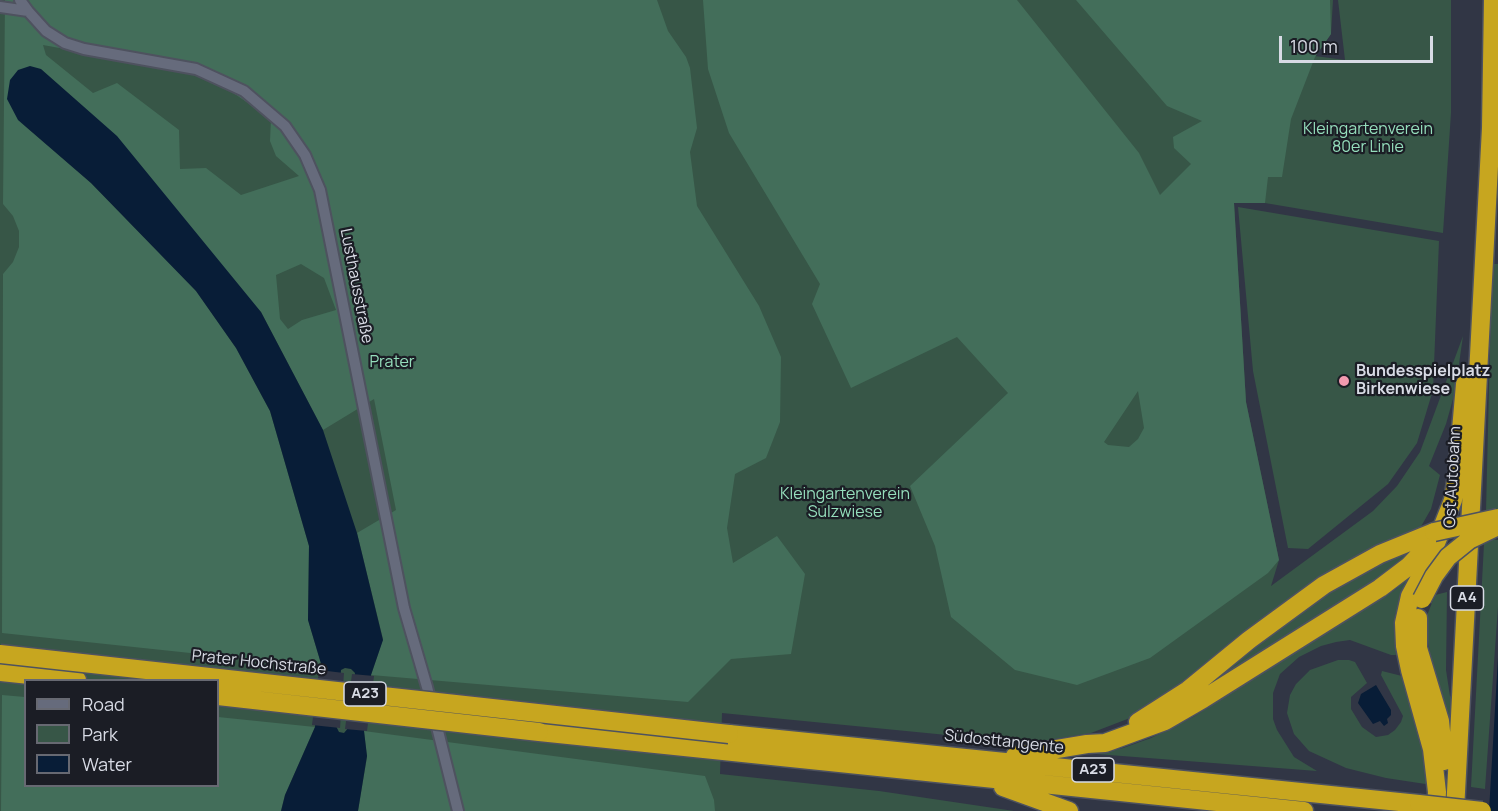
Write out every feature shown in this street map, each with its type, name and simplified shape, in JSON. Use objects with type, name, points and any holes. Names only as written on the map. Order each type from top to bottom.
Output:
[{"type":"highway","name":"Ost Autobahn","points":[[1455,811],[1491,128],[1493,0]]},
{"type":"highway","points":[[1428,808],[1437,792],[1432,749],[1410,670],[1404,635],[1406,609],[1441,532],[1456,488],[1465,384],[1478,368]]},
{"type":"highway","points":[[1087,744],[1126,728],[1162,708],[1288,610],[1349,569],[1404,543],[1457,526],[1498,518]]},
{"type":"highway","points":[[1442,811],[1444,772],[1441,728],[1421,660],[1416,636],[1417,624],[1422,599],[1434,576],[1453,553],[1469,540],[1498,526]]},
{"type":"highway","points":[[989,760],[1105,743],[1147,729],[1203,699],[1388,583],[1441,532]]},
{"type":"highway","name":"Prater Hochstraße","points":[[0,654],[729,734]]},
{"type":"highway","points":[[0,672],[60,679]]},
{"type":"highway","name":"A23","points":[[219,696],[727,753],[1304,811]]},
{"type":"highway","name":"Südosttangente","points":[[729,734],[1428,808]]},
{"type":"highway","points":[[973,776],[1044,811]]},
{"type":"highway","points":[[973,776],[1069,811]]},
{"type":"highway","name":"A23","points":[[1428,808],[1482,811]]},
{"type":"street","name":"Lusthausstraße","points":[[20,0],[46,31],[64,43],[84,49],[196,69],[244,91],[285,126],[305,154],[323,201],[404,608],[427,687],[458,811]]},
{"type":"street","points":[[0,7],[28,11]]},
{"type":"green space","name":"Prater","points":[[0,0],[1333,0],[1331,34],[1315,56],[1345,60],[1338,0],[1451,0],[1451,113],[1443,233],[1265,203],[1234,203],[1246,402],[1279,560],[1271,586],[1373,511],[1397,486],[1420,452],[1463,336],[1455,392],[1446,424],[1429,466],[1440,475],[1431,509],[1419,530],[1176,690],[1130,718],[1091,733],[1049,740],[998,740],[722,713],[720,774],[879,791],[1014,811],[0,811]]},
{"type":"green space","points":[[5,0],[657,0],[668,31],[686,57],[690,68],[697,128],[690,152],[697,206],[759,306],[781,357],[780,422],[766,458],[735,474],[727,528],[733,563],[777,536],[805,574],[791,654],[731,659],[688,702],[371,675],[383,639],[357,533],[396,510],[374,399],[323,430],[261,312],[18,120],[91,183],[196,291],[236,348],[270,411],[309,546],[308,620],[322,667],[2,633],[3,274],[13,262],[19,247],[19,231],[13,216],[3,204]],"holes":[[[43,45],[191,72],[219,83],[271,119],[270,141],[276,156],[299,176],[241,195],[206,168],[180,169],[179,130],[117,83],[93,93],[46,55]],[[301,264],[324,278],[336,310],[302,320],[288,329],[280,319],[276,275]]]},
{"type":"green space","points":[[703,0],[1017,0],[1139,153],[1160,195],[1191,164],[1174,148],[1173,137],[1202,121],[1167,106],[1076,0],[1330,0],[1331,34],[1315,57],[1291,119],[1282,177],[1268,177],[1265,203],[1234,203],[1246,402],[1279,560],[1268,573],[1150,658],[1077,685],[1015,670],[951,617],[935,546],[910,486],[1008,393],[957,337],[851,388],[812,304],[820,284],[729,133],[708,69]],"holes":[[[1138,391],[1144,428],[1138,439],[1129,447],[1108,445],[1104,442]]]},
{"type":"green space","name":"Bundesspielplatz Birkenwiese","points":[[1238,207],[1439,241],[1433,390],[1417,443],[1388,484],[1308,549],[1288,548],[1253,371]]},
{"type":"green space","points":[[1492,264],[1498,264],[1498,509],[1486,511]]},
{"type":"green space","points":[[1493,539],[1498,540],[1498,607],[1485,789],[1471,787],[1484,544]]},
{"type":"green space","points":[[1421,546],[1411,558],[1184,703],[1306,608],[1364,572]]},
{"type":"green space","points":[[1406,579],[1409,581],[1395,615],[1396,655],[1350,640],[1336,642],[1321,646],[1299,657],[1280,674],[1273,693],[1273,719],[1277,730],[1294,757],[1317,771],[1096,754],[1151,738],[1193,717],[1396,589]]},
{"type":"green space","points":[[1447,592],[1446,670],[1450,696],[1453,699],[1450,752],[1445,703],[1431,660],[1426,629],[1428,613],[1435,595]]},
{"type":"green space","points":[[1338,660],[1355,662],[1367,683],[1351,697],[1351,709],[1362,727],[1376,737],[1388,735],[1395,730],[1403,716],[1381,675],[1382,671],[1402,676],[1432,785],[1386,778],[1346,768],[1309,751],[1294,734],[1287,713],[1290,695],[1296,684],[1310,670]]},
{"type":"green space","points":[[2,695],[24,697],[24,787],[219,787],[219,717],[315,727],[285,795],[281,811],[1,811]]},
{"type":"green space","points":[[364,731],[705,776],[714,800],[715,811],[358,811],[367,757]]},
{"type":"water","points":[[30,66],[41,69],[117,136],[261,312],[323,430],[357,533],[383,640],[371,675],[364,731],[367,756],[358,811],[281,811],[285,795],[315,727],[322,667],[308,620],[309,546],[270,411],[236,348],[196,291],[91,183],[18,120],[7,99],[10,80],[18,70]],"holes":[[[351,669],[355,673],[349,727],[344,733],[339,732],[336,726],[341,670]]]},
{"type":"water","points":[[1498,658],[1498,811],[1489,811]]},
{"type":"water","points":[[1376,685],[1391,710],[1391,715],[1387,719],[1388,723],[1384,726],[1380,721],[1373,724],[1358,703],[1361,694]]},
{"type":"pier","points":[[319,670],[344,673],[340,728],[312,725]]},
{"type":"pier","points":[[352,674],[374,676],[367,731],[345,729]]},
{"type":"place","name":"Bundesspielplatz Birkenwiese","points":[[1344,381]]},
{"type":"park label","name":"Kleingartenverein 80er Linie","points":[[1368,139]]},
{"type":"park label","name":"Kleingartenverein Sulzwiese","points":[[845,504]]}]
